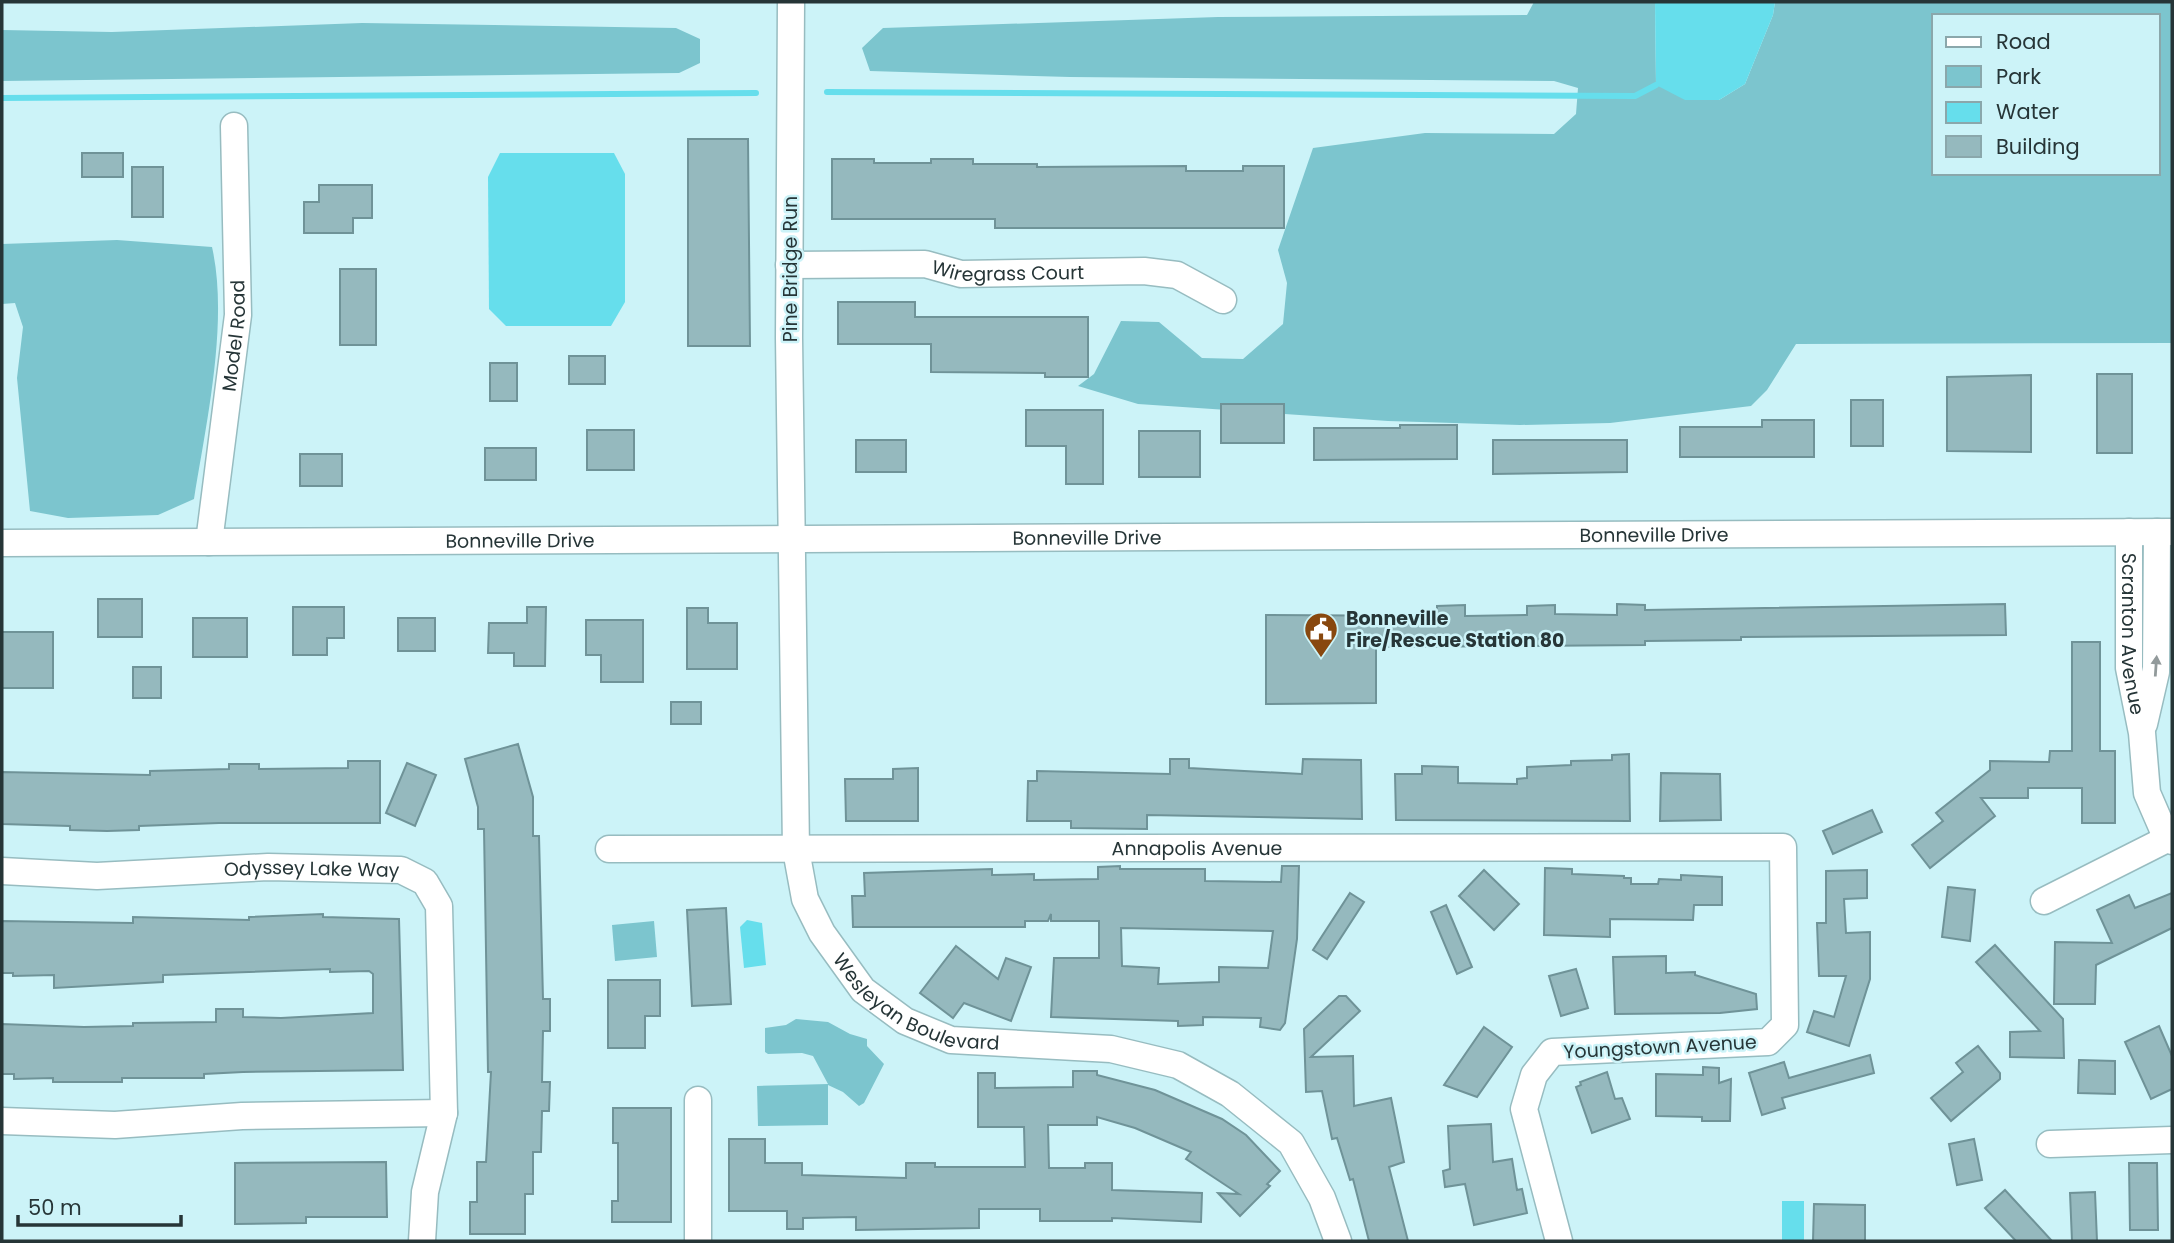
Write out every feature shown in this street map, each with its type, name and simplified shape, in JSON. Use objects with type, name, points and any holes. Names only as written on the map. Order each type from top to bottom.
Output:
[{"type":"street","name":"Pine Bridge Run","points":[[790,2],[789,265],[793,537]]},
{"type":"street","name":"Model Road","points":[[209,542],[237,315],[234,126]]},
{"type":"street","name":"Wiregrass Court","points":[[789,265],[925,264],[961,274],[1144,271],[1177,275],[1223,300]]},
{"type":"street","name":"Scranton Avenue","points":[[2129,532],[2129,668],[2142,733],[2147,793],[2170,840]]},
{"type":"street","name":"Bonneville Drive","points":[[2,543],[2165,532]]},
{"type":"street","name":"Scranton Avenue","points":[[2142,733],[2156,672],[2165,532]]},
{"type":"street","name":"Wesleyan Boulevard","points":[[793,537],[796,850],[805,899],[821,933],[863,990],[905,1021],[951,1040],[1111,1049],[1178,1065],[1230,1094],[1291,1143],[1322,1198],[1338,1241]]},
{"type":"street","points":[[2043,901],[2170,840]]},
{"type":"street","name":"Annapolis Avenue","points":[[609,849],[1783,847]]},
{"type":"street","name":"Youngstown Avenue","points":[[1559,1241],[1524,1110],[1534,1075],[1552,1052],[1768,1042],[1785,1025],[1783,847]]},
{"type":"street","name":"Odyssey Lake Way","points":[[2,871],[97,876],[268,867],[401,870],[425,882],[439,906],[444,1113],[425,1192],[422,1241]]},
{"type":"street","points":[[698,1100],[698,1241]]},
{"type":"street","points":[[2,1121],[115,1125],[242,1116],[444,1113]]},
{"type":"street","points":[[2050,1144],[2172,1140]]},
{"type":"green space","points":[[1534,2],[1655,2],[1656,85],[1719,100],[1745,84],[1773,15],[1775,2],[2172,2],[2172,343],[1796,344],[1767,390],[1751,406],[1610,423],[1520,425],[1388,421],[1138,404],[1078,386],[1094,374],[1121,321],[1159,322],[1202,358],[1243,359],[1283,324],[1287,283],[1278,250],[1313,148],[1425,133],[1554,134],[1576,114],[1578,88],[1554,81],[1070,77],[870,71],[862,48],[883,28],[1218,17],[1527,15]]},
{"type":"green space","points":[[362,23],[676,28],[700,39],[700,63],[679,73],[2,81],[2,30],[112,32]]},
{"type":"green space","points":[[117,240],[212,247],[217,276],[217,340],[194,499],[158,515],[68,518],[30,511],[17,378],[23,327],[15,303],[2,304],[2,244]]},
{"type":"green space","points":[[654,921],[657,957],[615,961],[612,925]]},
{"type":"green space","points":[[796,1019],[828,1022],[850,1034],[867,1039],[867,1046],[884,1064],[864,1103],[859,1106],[843,1092],[828,1085],[828,1125],[758,1126],[757,1086],[828,1084],[813,1056],[765,1052],[765,1028],[786,1025]]},
{"type":"water","points":[[1655,2],[1775,2],[1773,15],[1745,84],[1719,100],[1685,100],[1656,85]]},
{"type":"water","points":[[500,153],[614,153],[625,174],[625,302],[611,326],[506,326],[489,309],[488,177]]},
{"type":"water","points":[[747,920],[762,923],[766,965],[744,968],[740,927]]},
{"type":"water","points":[[1782,1201],[1804,1201],[1804,1241],[1782,1241]]},
{"type":"building","points":[[688,139],[748,139],[750,346],[688,346]]},
{"type":"building","points":[[82,153],[123,153],[123,177],[82,177]]},
{"type":"building","points":[[832,159],[874,159],[874,163],[931,163],[931,159],[973,159],[973,164],[1037,164],[1037,167],[1186,166],[1186,171],[1243,171],[1243,166],[1284,166],[1284,228],[995,228],[995,219],[832,219]]},
{"type":"building","points":[[132,167],[163,167],[163,217],[132,217]]},
{"type":"building","points":[[319,185],[372,185],[372,218],[353,218],[353,233],[304,233],[304,202],[319,202]]},
{"type":"building","points":[[340,269],[376,269],[376,345],[340,345]]},
{"type":"building","points":[[838,302],[915,302],[915,317],[1088,317],[1088,377],[1045,377],[1045,373],[931,372],[931,344],[838,344]]},
{"type":"building","points":[[569,356],[605,356],[605,384],[569,384]]},
{"type":"building","points":[[490,363],[517,363],[517,401],[490,401]]},
{"type":"building","points":[[2097,374],[2132,374],[2132,453],[2097,453]]},
{"type":"building","points":[[2031,375],[2031,452],[1947,451],[1947,377]]},
{"type":"building","points":[[1851,400],[1883,400],[1883,446],[1851,446]]},
{"type":"building","points":[[1221,404],[1284,404],[1284,443],[1221,443]]},
{"type":"building","points":[[1026,410],[1103,410],[1103,484],[1066,484],[1066,446],[1026,446]]},
{"type":"building","points":[[1762,420],[1814,420],[1814,457],[1680,457],[1680,427],[1762,427]]},
{"type":"building","points":[[1400,425],[1457,425],[1457,459],[1314,460],[1314,428],[1400,428]]},
{"type":"building","points":[[587,430],[634,430],[634,470],[587,470]]},
{"type":"building","points":[[1139,431],[1200,431],[1200,477],[1139,477]]},
{"type":"building","points":[[856,440],[906,440],[906,472],[856,472]]},
{"type":"building","points":[[1493,440],[1627,440],[1627,472],[1493,474]]},
{"type":"building","points":[[485,448],[536,448],[536,480],[485,480]]},
{"type":"building","points":[[300,454],[342,454],[342,486],[300,486]]},
{"type":"building","points":[[98,599],[142,599],[142,637],[98,637]]},
{"type":"building","points":[[1617,604],[1645,605],[1645,610],[2005,604],[2006,635],[1741,637],[1741,640],[1645,641],[1645,645],[1376,647],[1376,703],[1266,704],[1266,615],[1437,616],[1437,606],[1465,605],[1465,616],[1527,615],[1527,606],[1555,605],[1555,614],[1617,615]]},
{"type":"building","points":[[293,607],[344,607],[344,638],[327,638],[327,655],[293,655]]},
{"type":"building","points":[[527,607],[546,607],[545,666],[514,666],[514,653],[488,653],[489,623],[527,623]]},
{"type":"building","points":[[687,608],[708,608],[708,623],[737,623],[737,669],[687,669]]},
{"type":"building","points":[[193,618],[247,618],[247,657],[193,657]]},
{"type":"building","points":[[398,618],[435,618],[435,651],[398,651]]},
{"type":"building","points":[[586,620],[643,620],[643,682],[601,682],[601,655],[586,655]]},
{"type":"building","points":[[2,632],[53,632],[53,688],[2,688]]},
{"type":"building","points":[[2072,642],[2100,642],[2100,751],[2115,751],[2115,823],[2082,823],[2082,788],[2028,788],[2028,798],[1981,798],[1995,816],[1930,868],[1912,845],[1943,821],[1936,813],[1990,770],[1990,761],[2049,762],[2050,751],[2072,751]]},
{"type":"building","points":[[133,667],[161,667],[161,698],[133,698]]},
{"type":"building","points":[[671,702],[701,702],[701,724],[671,724]]},
{"type":"building","points":[[518,744],[533,797],[533,836],[539,836],[543,999],[550,999],[550,1031],[543,1031],[542,1082],[550,1082],[549,1111],[542,1111],[541,1152],[533,1152],[533,1194],[525,1194],[525,1234],[470,1234],[470,1202],[477,1202],[477,1162],[486,1162],[491,1072],[488,1072],[484,829],[478,829],[478,807],[465,759]]},
{"type":"building","points":[[1629,754],[1630,821],[1396,820],[1395,774],[1422,774],[1422,766],[1458,767],[1458,783],[1517,784],[1517,779],[1527,778],[1527,767],[1571,765],[1571,761],[1612,760],[1612,755]]},
{"type":"building","points":[[1170,759],[1189,759],[1189,768],[1302,774],[1303,759],[1361,760],[1362,819],[1147,815],[1147,829],[1071,828],[1071,821],[1027,821],[1028,781],[1037,781],[1037,771],[1170,774]]},
{"type":"building","points":[[348,761],[380,761],[380,823],[219,823],[139,826],[139,830],[107,831],[70,830],[70,826],[2,824],[2,772],[150,775],[150,771],[229,769],[229,764],[259,764],[259,769],[348,768]]},
{"type":"building","points":[[407,763],[436,775],[415,826],[386,813]]},
{"type":"building","points":[[918,768],[918,821],[846,821],[845,779],[893,779],[893,769]]},
{"type":"building","points":[[1661,773],[1720,774],[1721,820],[1660,821]]},
{"type":"building","points":[[1872,810],[1882,832],[1833,854],[1823,831]]},
{"type":"building","points":[[1282,866],[1299,866],[1297,939],[1285,1023],[1280,1030],[1260,1027],[1261,1018],[1203,1017],[1203,1025],[1178,1026],[1178,1021],[1051,1017],[1054,958],[1099,958],[1099,921],[1051,921],[1051,914],[1048,921],[1025,921],[1025,927],[853,927],[852,896],[865,896],[864,873],[992,869],[992,875],[1034,874],[1034,880],[1098,879],[1098,867],[1205,869],[1205,881],[1281,882]],"holes":[[[1121,928],[1273,931],[1268,968],[1219,967],[1219,982],[1158,984],[1159,968],[1122,966]]]},
{"type":"building","points":[[1545,868],[1572,869],[1572,874],[1624,876],[1631,878],[1631,884],[1658,884],[1659,879],[1681,880],[1681,875],[1722,877],[1722,905],[1694,905],[1693,920],[1610,919],[1610,937],[1544,935]]},
{"type":"building","points":[[1484,870],[1519,904],[1494,930],[1459,896]]},
{"type":"building","points":[[1867,870],[1867,898],[1844,899],[1846,933],[1870,932],[1870,979],[1849,1046],[1807,1032],[1814,1011],[1834,1017],[1846,976],[1819,976],[1817,923],[1826,923],[1826,871]]},
{"type":"building","points":[[1948,887],[1975,890],[1970,941],[1942,937]]},
{"type":"building","points":[[1350,893],[1364,902],[1327,959],[1313,950]]},
{"type":"building","points":[[2172,893],[2172,928],[2096,965],[2095,1004],[2054,1004],[2055,942],[2112,943],[2097,910],[2129,895],[2135,908]]},
{"type":"building","points":[[1446,905],[1472,967],[1457,974],[1431,912]]},
{"type":"building","points":[[726,908],[731,1004],[692,1006],[687,910]]},
{"type":"building","points":[[323,914],[323,917],[399,919],[403,1070],[243,1072],[204,1074],[204,1078],[122,1078],[122,1082],[53,1082],[53,1078],[14,1079],[14,1074],[2,1074],[2,1024],[84,1027],[133,1026],[133,1023],[216,1022],[216,1009],[243,1009],[243,1017],[281,1018],[373,1013],[373,974],[369,971],[330,972],[330,969],[163,975],[163,982],[54,988],[54,975],[13,976],[13,973],[2,973],[2,921],[133,923],[133,917],[249,920],[249,917]]},
{"type":"building","points":[[1995,945],[2063,1019],[2064,1058],[2010,1057],[2010,1032],[2040,1031],[1976,962]]},
{"type":"building","points":[[956,946],[998,979],[1006,958],[1031,967],[1011,1021],[964,1003],[953,1018],[920,993]]},
{"type":"building","points":[[1666,956],[1666,973],[1695,972],[1695,975],[1756,994],[1757,1009],[1720,1013],[1615,1014],[1613,957]]},
{"type":"building","points":[[1576,969],[1588,1008],[1561,1016],[1549,976]]},
{"type":"building","points":[[608,980],[660,980],[660,1016],[645,1016],[645,1048],[608,1048]]},
{"type":"building","points":[[1339,996],[1346,996],[1360,1011],[1311,1057],[1353,1056],[1354,1106],[1391,1098],[1404,1162],[1389,1167],[1408,1241],[1369,1241],[1353,1179],[1350,1180],[1337,1138],[1332,1139],[1322,1091],[1306,1092],[1304,1029]]},
{"type":"building","points":[[2159,1026],[2172,1056],[2172,1089],[2151,1099],[2125,1042]]},
{"type":"building","points":[[1484,1027],[1512,1047],[1477,1097],[1444,1085]]},
{"type":"building","points":[[1978,1046],[2000,1073],[2000,1079],[1951,1121],[1931,1098],[1963,1072],[1956,1063]]},
{"type":"building","points":[[1870,1055],[1874,1073],[1782,1098],[1785,1108],[1762,1115],[1749,1073],[1784,1062],[1789,1078]]},
{"type":"building","points":[[2079,1060],[2115,1061],[2115,1094],[2078,1093]]},
{"type":"building","points":[[1703,1067],[1719,1068],[1719,1083],[1731,1079],[1730,1121],[1702,1121],[1702,1117],[1656,1116],[1656,1074],[1703,1075]]},
{"type":"building","points":[[1073,1071],[1097,1071],[1097,1075],[1155,1090],[1222,1119],[1246,1135],[1280,1171],[1267,1184],[1270,1186],[1240,1216],[1218,1193],[1239,1194],[1186,1159],[1191,1152],[1135,1128],[1097,1117],[1097,1125],[1048,1125],[1049,1168],[1085,1168],[1085,1163],[1112,1163],[1112,1190],[1202,1193],[1201,1222],[1112,1218],[1112,1221],[1040,1221],[1040,1209],[979,1209],[979,1228],[856,1230],[856,1217],[803,1218],[803,1229],[787,1229],[787,1211],[729,1211],[729,1139],[765,1139],[765,1163],[802,1163],[802,1175],[906,1178],[906,1163],[935,1163],[935,1167],[1025,1167],[1024,1127],[978,1127],[978,1073],[995,1073],[995,1088],[1073,1087]]},
{"type":"building","points":[[1607,1072],[1615,1099],[1622,1098],[1630,1119],[1592,1133],[1576,1087],[1581,1085],[1580,1082]]},
{"type":"building","points":[[613,1108],[671,1108],[671,1222],[612,1222],[612,1201],[618,1201],[618,1143],[613,1143]]},
{"type":"building","points":[[1491,1124],[1493,1162],[1512,1159],[1517,1190],[1522,1189],[1527,1213],[1474,1225],[1465,1184],[1445,1187],[1443,1171],[1450,1169],[1448,1126]]},
{"type":"building","points":[[1974,1139],[1982,1180],[1957,1185],[1949,1144]]},
{"type":"building","points":[[386,1162],[387,1217],[306,1217],[306,1223],[235,1224],[235,1163]]},
{"type":"building","points":[[2129,1163],[2157,1163],[2158,1230],[2130,1230]]},
{"type":"building","points":[[2005,1190],[2052,1241],[2016,1241],[1985,1208]]},
{"type":"building","points":[[2095,1192],[2097,1241],[2072,1241],[2070,1193]]},
{"type":"building","points":[[1814,1204],[1865,1205],[1865,1241],[1813,1241]]},
{"type":"waterway","points":[[827,92],[1635,96],[1656,85]]},
{"type":"waterway","points":[[2,98],[756,93]]},
{"type":"place","name":"Bonneville Fire/Rescue Station 80","points":[[1321,659]]}]
